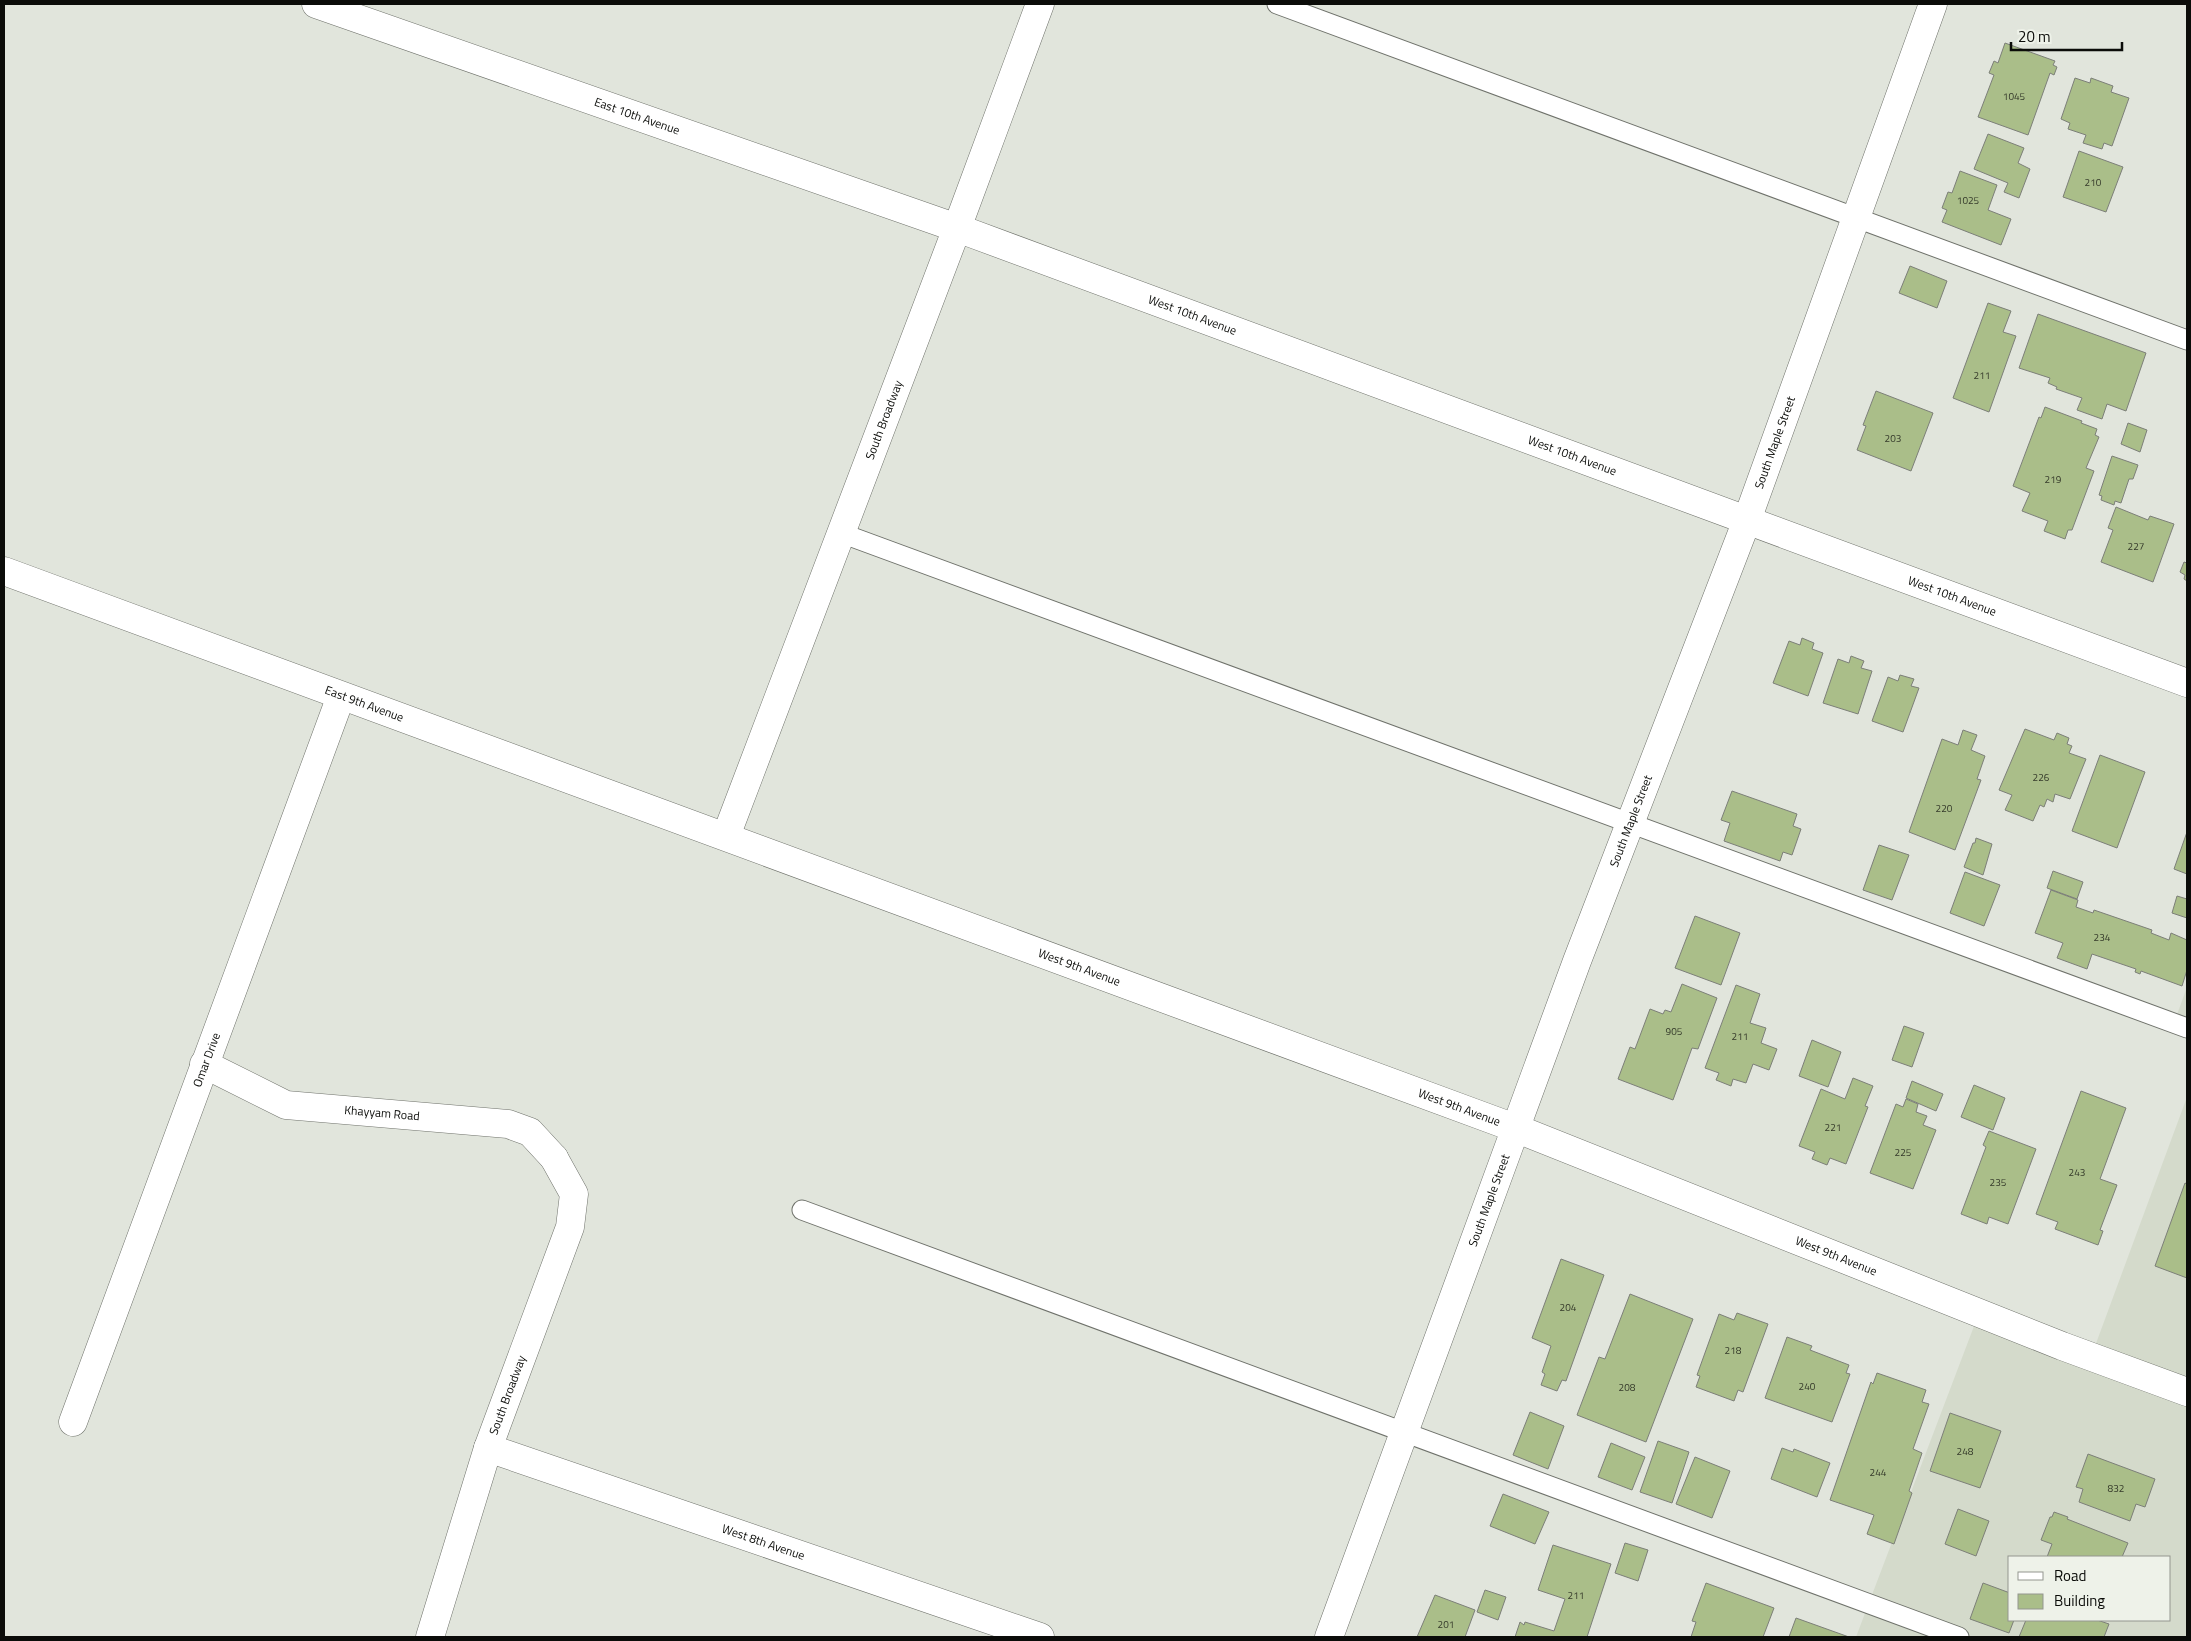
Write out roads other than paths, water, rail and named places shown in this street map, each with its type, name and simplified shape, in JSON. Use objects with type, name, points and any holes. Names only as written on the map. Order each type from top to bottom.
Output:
[{"type":"street","name":"East 10th Avenue","points":[[316,4],[958,228]]},
{"type":"street","name":"South Broadway","points":[[726,836],[958,228],[1040,4]]},
{"type":"street","name":"South Maple Street","points":[[1329,1637],[1515,1128],[1747,520],[1933,4]]},
{"type":"street","name":"West 10th Avenue","points":[[958,228],[2187,683]]},
{"type":"street","name":"East 9th Avenue","points":[[4,571],[726,836]]},
{"type":"street","name":"Omar Drive","points":[[73,1422],[341,696]]},
{"type":"street","name":"West 9th Avenue","points":[[726,836],[1515,1128],[2062,1346],[2187,1392]]},
{"type":"street","name":"Khayyam Road","points":[[204,1064],[286,1105],[508,1124],[530,1132],[554,1158]]},
{"type":"street","name":"South Broadway","points":[[430,1637],[488,1448],[570,1227],[574,1194],[554,1158]]},
{"type":"street","name":"West 8th Avenue","points":[[488,1448],[1040,1637]]},
{"type":"lane","points":[[1277,4],[2187,340]]},
{"type":"lane","points":[[841,533],[2187,1028]]},
{"type":"lane","points":[[802,1210],[1959,1637]]}]
